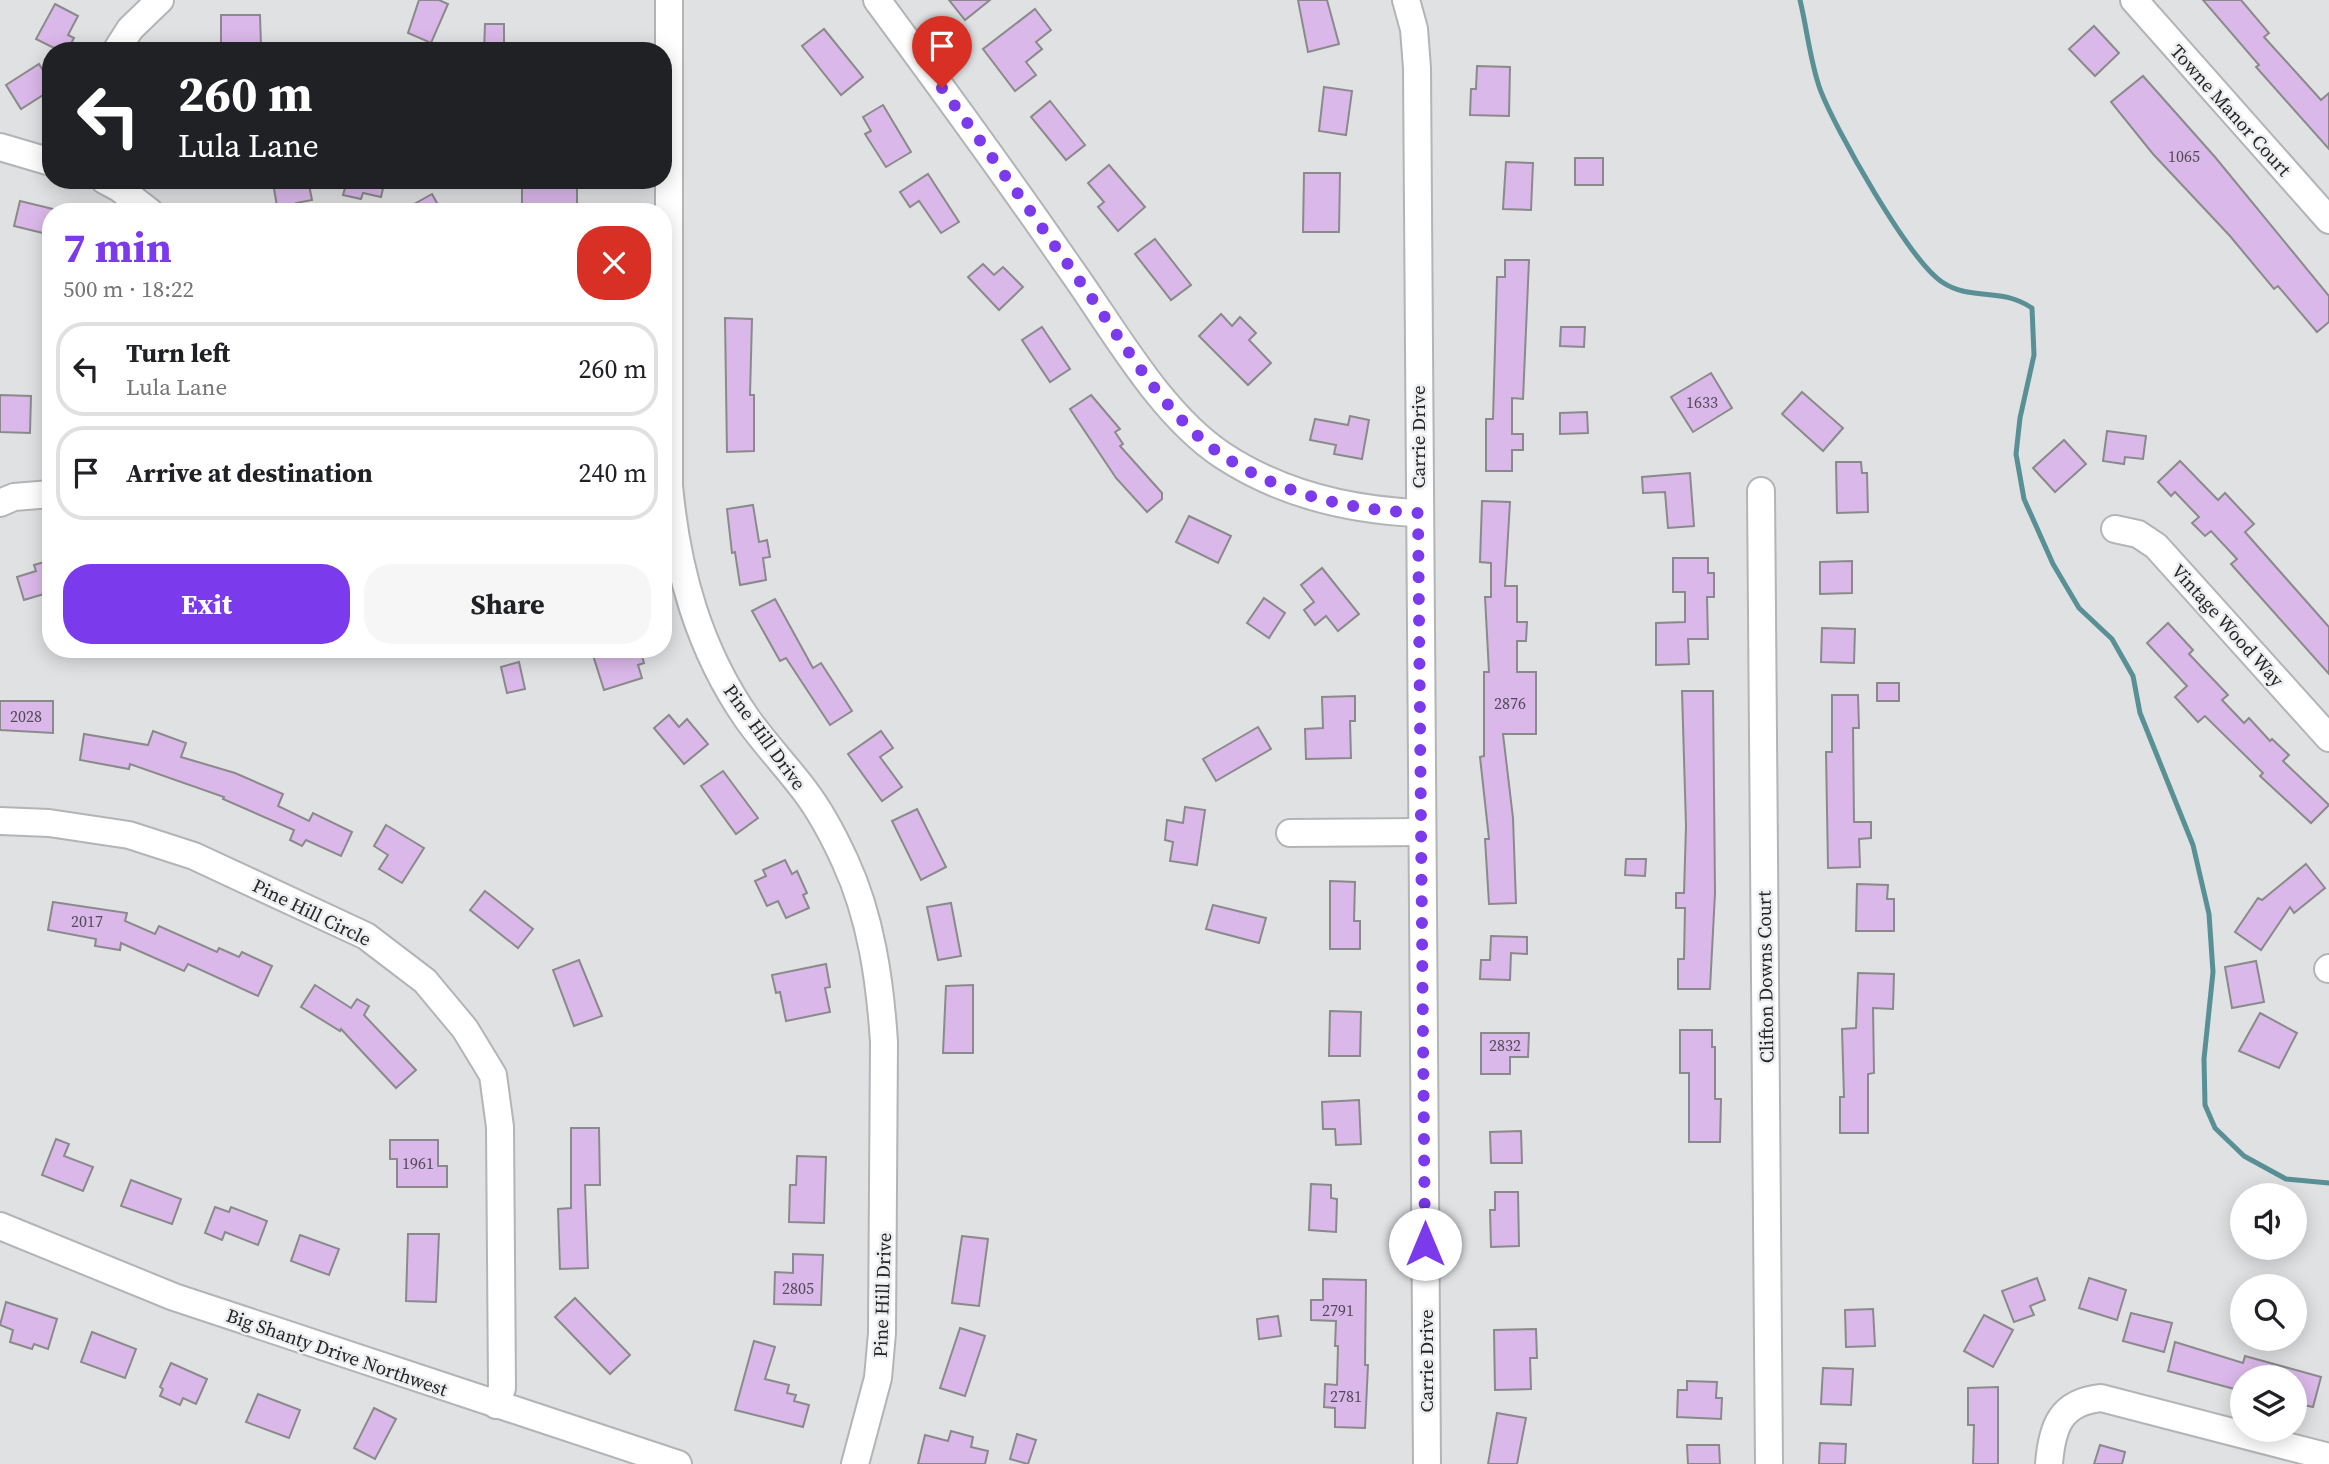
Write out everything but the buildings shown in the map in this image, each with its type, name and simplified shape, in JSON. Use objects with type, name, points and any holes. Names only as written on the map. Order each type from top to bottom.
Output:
[{"type":"street","points":[[122,42],[130,29],[160,0]]},
{"type":"street","name":"Pine Hill Drive","points":[[669,0],[669,42]]},
{"type":"street","points":[[877,0],[1130,353],[1188,426],[1222,454],[1268,481],[1366,510],[1418,513]]},
{"type":"street","name":"Carrie Drive","points":[[1406,0],[1414,29],[1417,68],[1418,513],[1427,1464]]},
{"type":"street","name":"Towne Manor Court","points":[[2134,0],[2329,220]]},
{"type":"street","points":[[0,147],[42,159]]},
{"type":"street","points":[[120,189],[138,203]]},
{"type":"street","name":"Clifton Downs Court","points":[[1760,491],[1769,1464]]},
{"type":"street","points":[[0,503],[14,496],[42,494]]},
{"type":"street","name":"Pine Hill Drive","points":[[672,518],[686,590],[699,631],[722,677],[749,721],[807,794],[846,862],[863,910],[881,997],[884,1042],[883,1334],[878,1378],[855,1464]]},
{"type":"street","name":"Vintage Wood Way","points":[[2115,529],[2138,534],[2156,546],[2329,738]]},
{"type":"street","name":"Pine Hill Circle","points":[[0,821],[49,823],[129,835],[194,856],[366,936],[425,981],[465,1029],[493,1075],[500,1140],[502,1388],[496,1405]]},
{"type":"street","points":[[1290,833],[1422,832]]},
{"type":"street","name":"Big Shanty Drive Northwest","points":[[0,1226],[174,1297],[678,1464]]},
{"type":"street","points":[[2049,1464],[2056,1427],[2064,1413],[2077,1402],[2101,1398],[2329,1460]]},
{"type":"waterway","points":[[1800,0],[1814,67],[1828,108],[1856,162],[1911,248],[1928,269],[1953,288],[2008,297],[2032,308],[2034,355],[2020,418],[2016,454],[2024,499],[2053,564],[2079,608],[2112,639],[2133,676],[2140,713],[2193,845],[2209,914],[2213,972],[2204,1059],[2205,1105],[2215,1128],[2244,1156],[2286,1179],[2329,1183]]},
{"type":"route","points":[[942,88],[1130,353],[1188,426],[1222,454],[1268,481],[1324,501],[1366,510],[1418,513],[1425,1244]]}]
